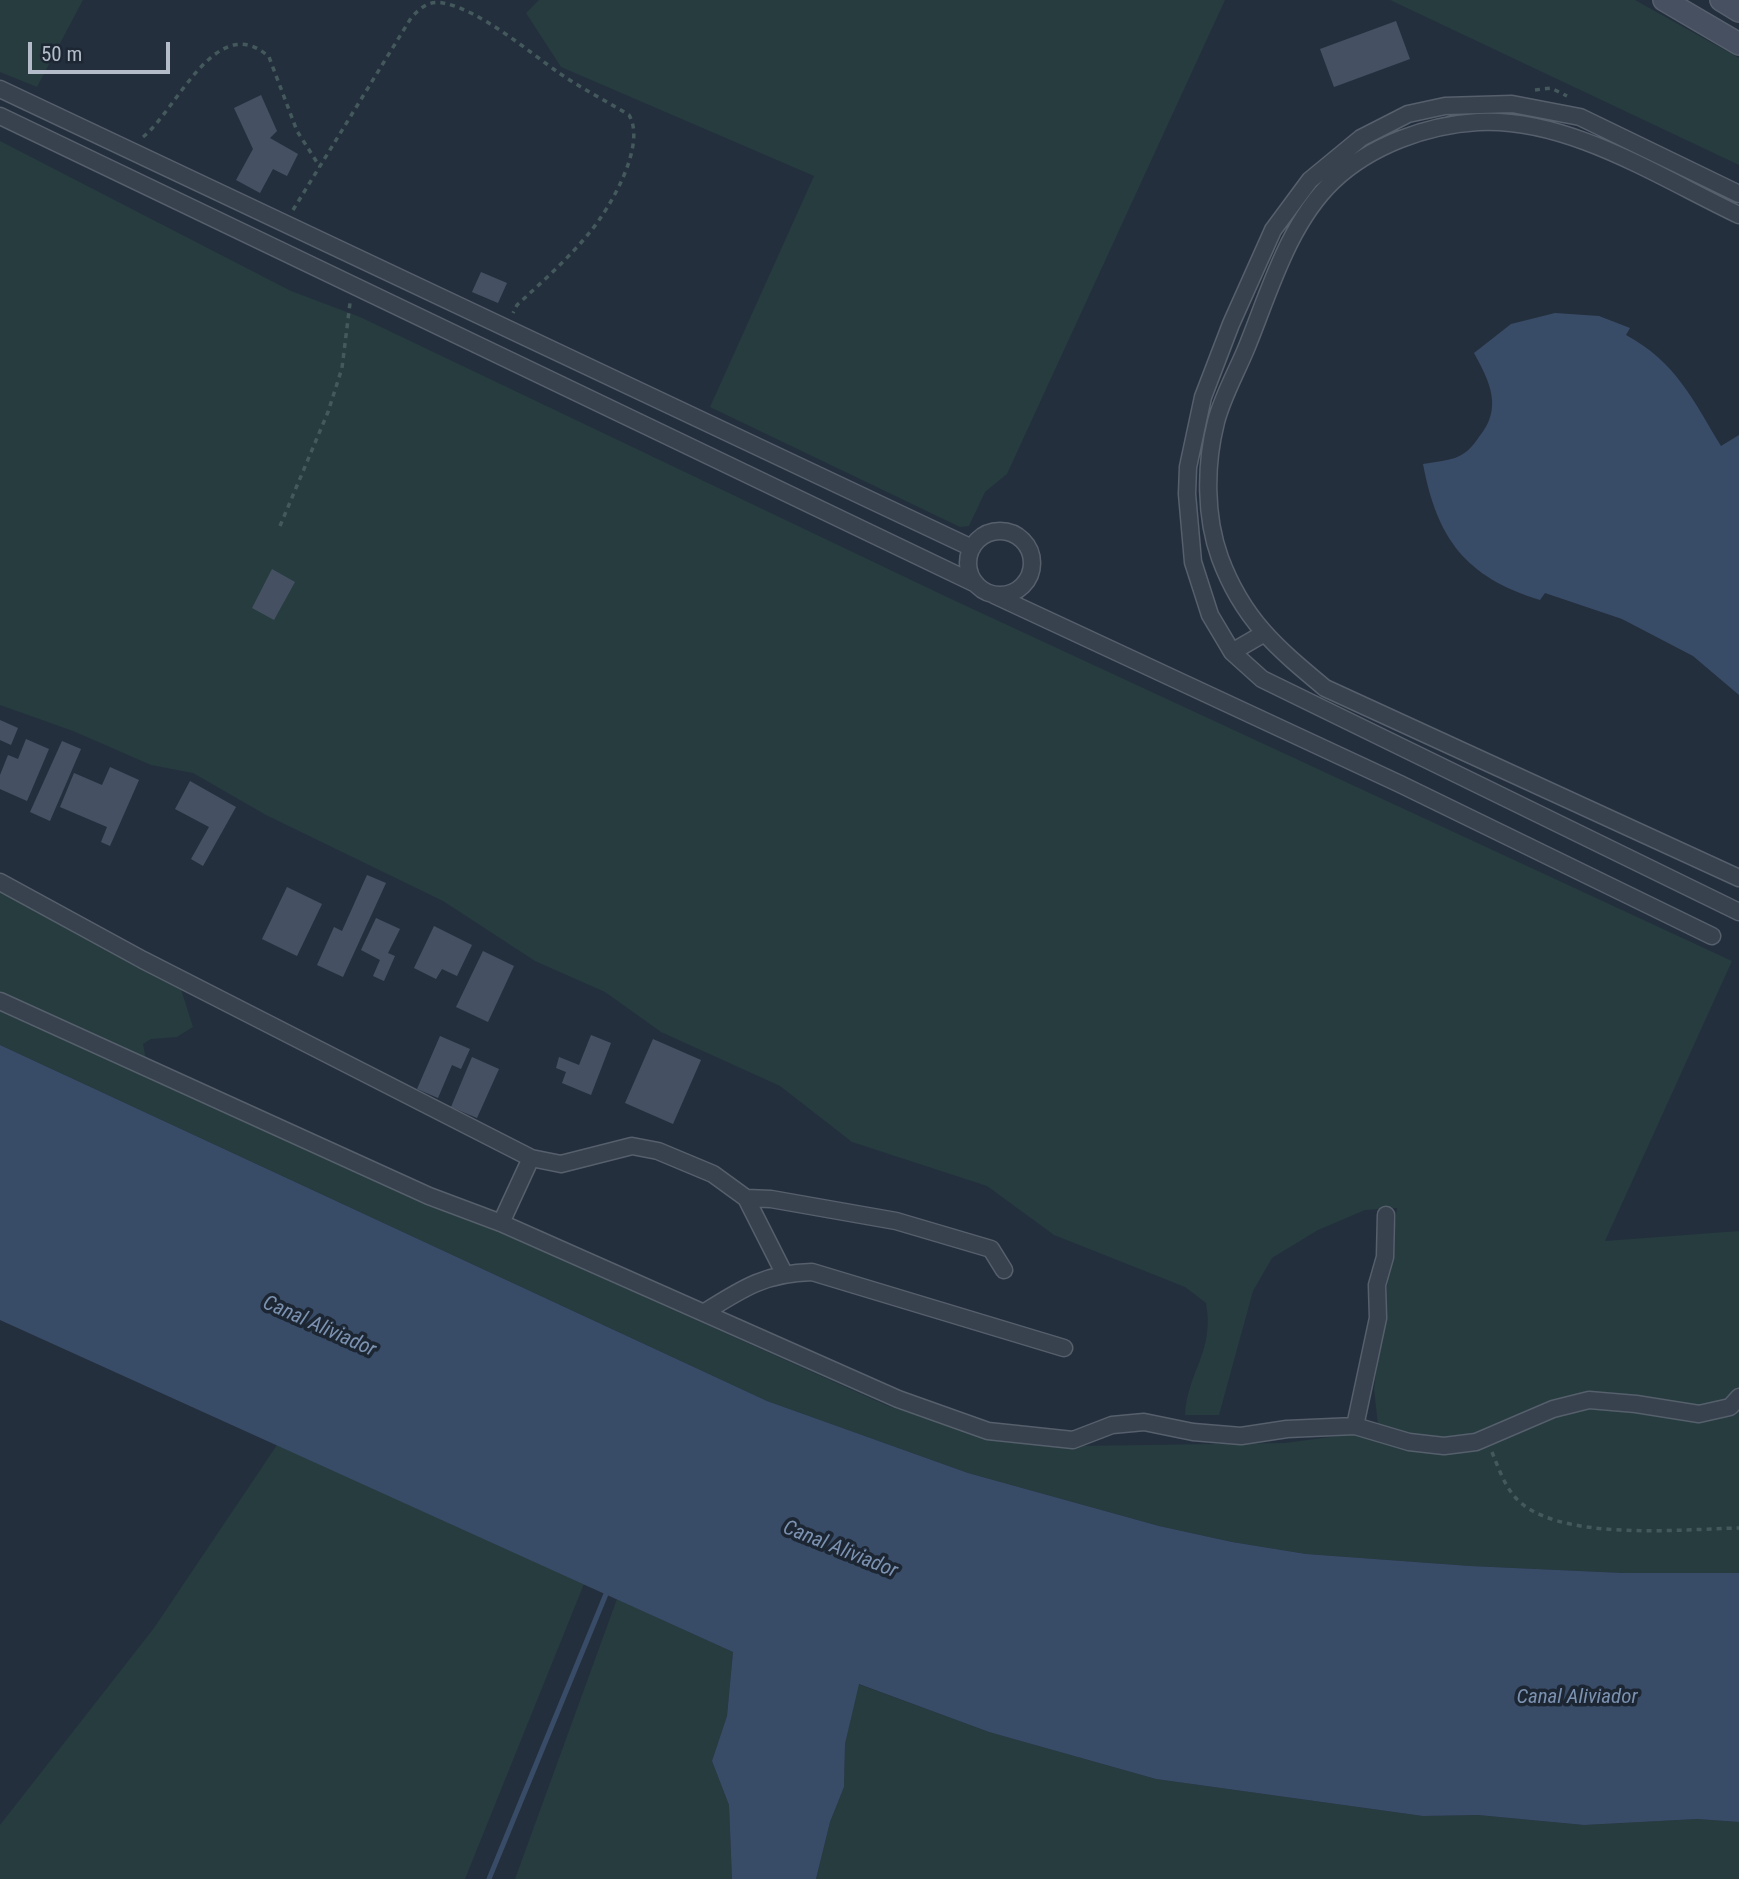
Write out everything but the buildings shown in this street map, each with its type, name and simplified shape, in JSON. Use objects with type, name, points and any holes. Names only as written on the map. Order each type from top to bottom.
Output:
[{"type":"main road","points":[[1664,0],[1739,44]]},
{"type":"main road","points":[[1720,0],[1739,11]]},
{"type":"street","points":[[0,89],[972,548]]},
{"type":"street","points":[[1739,194],[1580,117],[1523,105],[1445,106],[1408,114],[1361,138],[1310,180],[1273,230],[1203,397],[1194,431],[1187,494],[1193,562],[1210,615],[1232,652],[1262,679],[1303,702],[1739,912]]},
{"type":"street","points":[[0,116],[994,595],[1400,784],[1712,936]]},
{"type":"street","points":[[1739,215],[1571,135],[1503,121],[1475,122],[1420,131],[1361,160],[1333,181],[1292,237],[1216,421],[1208,466],[1209,508],[1220,558],[1244,609],[1263,634],[1325,688],[1739,877]]},
{"type":"street","points":[[118,173],[128,150]]},
{"type":"street","points":[[494,353],[506,328]]},
{"type":"street","points":[[976,584],[968,564],[972,548],[981,537],[1000,531],[1020,538],[1027,545],[1032,565],[1024,585],[1005,595],[994,595]]},
{"type":"street","points":[[1200,585],[1229,577]]},
{"type":"street","points":[[1232,652],[1263,634]]},
{"type":"street","points":[[0,882],[143,960],[530,1158],[561,1164],[632,1146],[658,1151],[713,1174],[747,1198],[784,1273]]},
{"type":"street","points":[[0,1000],[416,1190],[501,1223],[898,1399],[988,1431],[1073,1440],[1112,1425],[1144,1422],[1193,1432],[1241,1436],[1287,1429],[1355,1426],[1409,1442],[1444,1446],[1476,1442],[1553,1409],[1589,1400],[1636,1404],[1699,1415],[1730,1407],[1739,1397]]},
{"type":"street","points":[[501,1223],[530,1158]]},
{"type":"street","points":[[747,1198],[771,1199],[896,1222],[991,1249],[1004,1270]]},
{"type":"street","points":[[1355,1426],[1378,1318],[1377,1285],[1385,1257],[1386,1215]]},
{"type":"street","points":[[705,1312],[749,1284],[784,1273],[812,1272],[1064,1348]]},
{"type":"path","points":[[285,224],[411,18],[420,7],[430,2],[456,7],[509,36],[559,73],[629,115],[635,124],[636,142],[626,170],[591,231],[517,305],[506,328]]},
{"type":"path","points":[[128,150],[151,131],[212,55],[235,44],[247,44],[260,49],[269,57],[297,131],[320,167]]},
{"type":"path","points":[[280,526],[328,412],[342,368],[352,285]]},
{"type":"path","points":[[1476,1442],[1492,1451],[1514,1497],[1556,1521],[1611,1530],[1739,1528]]},
{"type":"green space","points":[[0,0],[83,0],[37,87],[0,72]]},
{"type":"green space","points":[[539,0],[1225,0],[1007,474],[985,492],[969,526],[960,527],[710,407],[814,176],[561,67],[526,13]]},
{"type":"green space","points":[[1390,0],[1635,0],[1739,58],[1739,165]]},
{"type":"green space","points":[[0,141],[291,291],[360,317],[949,598],[1732,961],[1605,1241],[1739,1231],[1739,1573],[1623,1573],[1470,1566],[1306,1554],[1159,1526],[968,1473],[767,1401],[0,1045],[0,889],[180,986],[193,1027],[177,1037],[151,1039],[143,1044],[149,1075],[888,1406],[988,1438],[1074,1446],[1285,1443],[1367,1432],[1378,1425],[1374,1389],[1397,1208],[1365,1210],[1318,1230],[1272,1258],[1253,1291],[1219,1415],[1185,1415],[1190,1386],[1204,1349],[1208,1320],[1206,1303],[1185,1287],[1054,1235],[987,1186],[852,1142],[780,1086],[661,1032],[605,992],[535,961],[443,901],[266,815],[193,773],[151,765],[73,731],[0,705]]},
{"type":"green space","points":[[277,1445],[584,1584],[465,1879],[0,1879],[0,1825],[154,1628]]},
{"type":"green space","points":[[617,1599],[733,1652],[727,1716],[712,1761],[729,1805],[732,1879],[515,1879]]},
{"type":"green space","points":[[858,1684],[989,1732],[1156,1779],[1423,1816],[1478,1815],[1584,1825],[1697,1819],[1739,1822],[1739,1879],[816,1879],[830,1822],[844,1787],[845,1744]]},
{"type":"water","points":[[1555,313],[1599,316],[1630,328],[1626,335],[1658,357],[1682,383],[1721,446],[1739,435],[1739,695],[1693,656],[1622,619],[1545,593],[1540,600],[1514,591],[1492,579],[1459,551],[1446,533],[1429,490],[1423,464],[1455,458],[1466,452],[1479,437],[1491,416],[1492,395],[1474,353],[1511,324]]},
{"type":"water","name":"Canal Aliviador","points":[[0,1045],[767,1401],[968,1473],[1159,1526],[1306,1554],[1470,1566],[1623,1573],[1739,1573],[1739,1822],[1697,1819],[1584,1825],[1478,1815],[1423,1816],[1156,1779],[989,1732],[859,1684],[845,1744],[844,1787],[830,1822],[816,1879],[732,1879],[729,1805],[712,1761],[727,1716],[733,1652],[0,1320]]},
{"type":"waterway","points":[[489,1879],[606,1594]]}]
